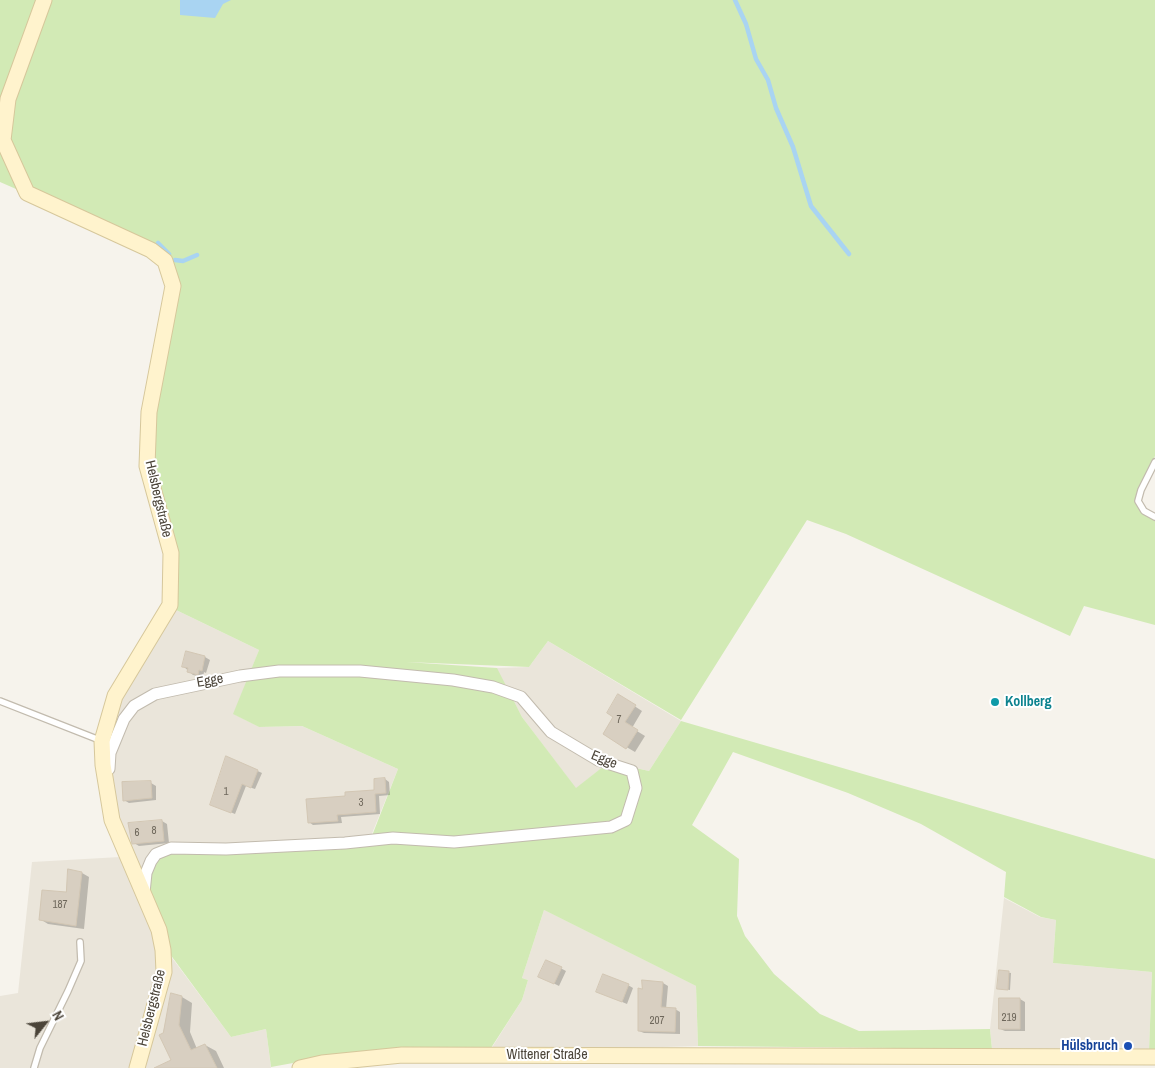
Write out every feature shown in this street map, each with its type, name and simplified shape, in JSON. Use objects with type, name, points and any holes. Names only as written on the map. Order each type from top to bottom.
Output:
[{"type":"street","name":"Helsbergstraße","points":[[44,0],[8,99],[3,140],[27,193],[151,250],[165,261],[173,286],[149,412],[147,466],[171,553],[170,605],[115,696],[102,741],[107,798],[112,820],[159,930],[164,972],[137,1068]]},
{"type":"street","name":"Egge","points":[[107,798],[110,753],[118,730],[134,706],[144,698],[183,686],[279,672],[360,671],[453,680],[493,687],[521,697],[551,732],[571,745],[598,760],[632,771],[636,788],[626,820],[611,827],[454,842],[393,838],[346,843],[226,849],[171,848],[156,854],[151,861],[146,872],[144,896]]},
{"type":"street","name":"Wittener Straße","points":[[304,1068],[386,1059],[864,1062],[1155,1057]]},
{"type":"lane","points":[[1155,462],[1141,490],[1138,501],[1144,511],[1155,517]]},
{"type":"lane","points":[[0,701],[102,741]]},
{"type":"lane","points":[[34,1068],[40,1048],[81,960],[80,942]]},
{"type":"shaded area","points":[[174,609],[259,650],[234,714],[259,727],[302,726],[398,769],[371,836],[302,839],[260,844],[141,879],[113,805],[107,741],[120,698]]},
{"type":"shaded area","points":[[548,641],[681,721],[649,771],[609,762],[576,789],[522,717],[496,668],[529,667]]},
{"type":"shaded area","points":[[120,857],[155,935],[231,1037],[266,1029],[271,1068],[0,1068],[0,996],[18,993],[32,862]]},
{"type":"shaded area","points":[[1004,898],[1040,917],[1056,920],[1053,963],[1152,972],[1149,1051],[992,1048],[990,1029]]},
{"type":"shaded area","points":[[544,910],[696,986],[698,1046],[596,1049],[491,1049],[522,1000],[528,980],[522,978]]},
{"type":"green space","points":[[0,0],[41,0],[1,141],[23,192],[0,182]]},
{"type":"green space","points":[[48,0],[1155,0],[1155,456],[1137,494],[1137,501],[1155,519],[1155,625],[1084,606],[1070,636],[846,534],[807,520],[681,720],[548,641],[529,667],[406,662],[497,668],[522,717],[576,788],[609,762],[649,771],[681,721],[1155,859],[1155,1051],[1149,1051],[1152,972],[1053,963],[1056,920],[1041,917],[1004,897],[1006,872],[921,824],[848,793],[733,752],[692,825],[739,859],[737,916],[745,936],[774,974],[820,1014],[859,1031],[990,1029],[992,1049],[698,1046],[696,986],[544,910],[522,978],[528,980],[522,1000],[491,1048],[408,1047],[337,1055],[271,1067],[266,1029],[231,1037],[167,950],[148,892],[149,874],[155,861],[170,853],[333,850],[368,846],[398,769],[302,726],[259,727],[233,714],[259,650],[174,609],[153,469],[153,413],[172,265],[30,189],[6,140],[10,101]]},
{"type":"water","points":[[180,0],[231,0],[223,4],[215,18],[180,15]]},
{"type":"building","points":[[186,651],[205,656],[202,671],[199,670],[198,675],[187,672],[188,668],[182,667]]},
{"type":"building","points":[[618,694],[636,705],[625,722],[638,730],[626,749],[603,734],[613,717],[607,713]]},
{"type":"building","points":[[226,756],[258,770],[251,788],[242,784],[231,813],[210,805]]},
{"type":"building","points":[[385,778],[386,793],[375,794],[376,812],[337,815],[338,821],[308,823],[306,799],[345,796],[345,792],[374,790],[374,779]]},
{"type":"building","points":[[151,781],[152,798],[123,801],[122,782]]},
{"type":"building","points":[[162,820],[164,841],[132,844],[128,823]]},
{"type":"building","points":[[68,869],[82,872],[76,926],[39,920],[42,890],[66,892]]},
{"type":"building","points":[[546,960],[562,967],[554,984],[538,977]]},
{"type":"building","points":[[999,970],[1009,971],[1008,990],[997,989]]},
{"type":"building","points":[[603,974],[629,984],[622,1002],[596,992]]},
{"type":"building","points":[[642,980],[663,982],[661,1007],[676,1008],[675,1032],[638,1031],[638,988],[642,989]]},
{"type":"building","points":[[171,993],[182,996],[179,1025],[191,1050],[205,1044],[217,1068],[154,1068],[171,1060],[159,1035],[163,1033]]},
{"type":"building","points":[[999,998],[1020,998],[1020,1029],[999,1029]]},
{"type":"waterway","points":[[735,0],[746,24],[756,59],[768,80],[776,108],[793,147],[811,206],[849,254]]},
{"type":"waterway","points":[[158,243],[169,254]]},
{"type":"waterway","points":[[175,260],[183,261],[197,255]]},
{"type":"place","name":"Kollberg","points":[[995,702]]},
{"type":"place","name":"Hülsbruch","points":[[1128,1046]]}]
